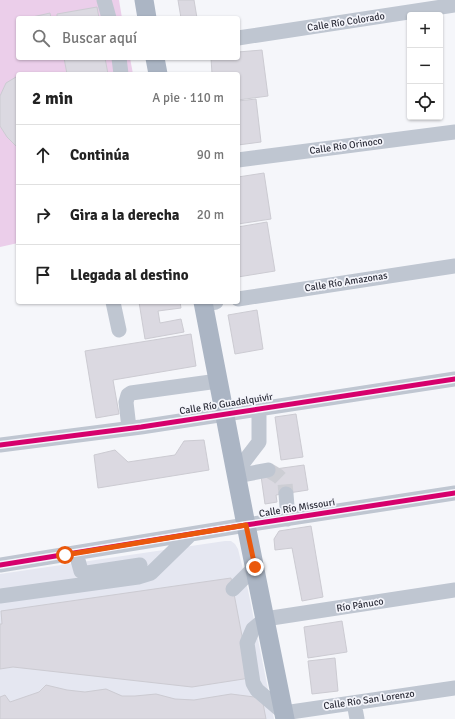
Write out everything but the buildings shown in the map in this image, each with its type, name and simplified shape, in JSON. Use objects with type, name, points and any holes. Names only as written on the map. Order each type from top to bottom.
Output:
[{"type":"main road","points":[[144,0],[147,16]]},
{"type":"main road","points":[[155,60],[158,72]]},
{"type":"main road","points":[[208,304],[218,381],[284,716]]},
{"type":"street","points":[[104,0],[108,16]]},
{"type":"street","name":"Calle Río Colorado","points":[[240,38],[455,5]]},
{"type":"street","points":[[119,60],[121,72]]},
{"type":"street","name":"Calle Río Orinoco","points":[[240,160],[455,132]]},
{"type":"street","name":"Calle Río Amazonas","points":[[240,299],[455,266]]},
{"type":"street","points":[[113,304],[119,330]]},
{"type":"street","name":"Calle Río Guadalquivir","points":[[0,445],[129,428],[455,379]]},
{"type":"street","points":[[129,428],[126,402],[130,393],[218,381]]},
{"type":"street","points":[[236,474],[259,442],[259,409]]},
{"type":"street","points":[[236,474],[268,470]]},
{"type":"street","name":"Calle Río Missouri","points":[[0,565],[455,493]]},
{"type":"street","points":[[286,494],[288,519]]},
{"type":"street","points":[[0,596],[138,577],[151,573],[191,534]]},
{"type":"street","points":[[76,553],[81,571],[87,573],[140,564]]},
{"type":"street","points":[[233,589],[255,567]]},
{"type":"street","name":"Río Pánuco","points":[[265,619],[455,590]]},
{"type":"street","name":"Calle Río San Lorenzo","points":[[284,716],[354,703],[455,688]]},
{"type":"street","points":[[354,703],[357,719]]},
{"type":"shaded area","points":[[0,0],[119,0],[122,16],[16,16],[16,60],[130,60],[133,72],[16,72],[16,243],[0,247]]},
{"type":"shaded area","points":[[231,541],[238,549],[248,590],[274,719],[0,719],[0,574]]},
{"type":"tunnel","points":[[268,470],[278,476],[285,483],[286,494]]},
{"type":"cycle path","points":[[0,445],[141,427],[455,379]]},
{"type":"cycle path","points":[[0,565],[455,493]]},
{"type":"route","points":[[65,555],[246,525],[255,567]]}]
